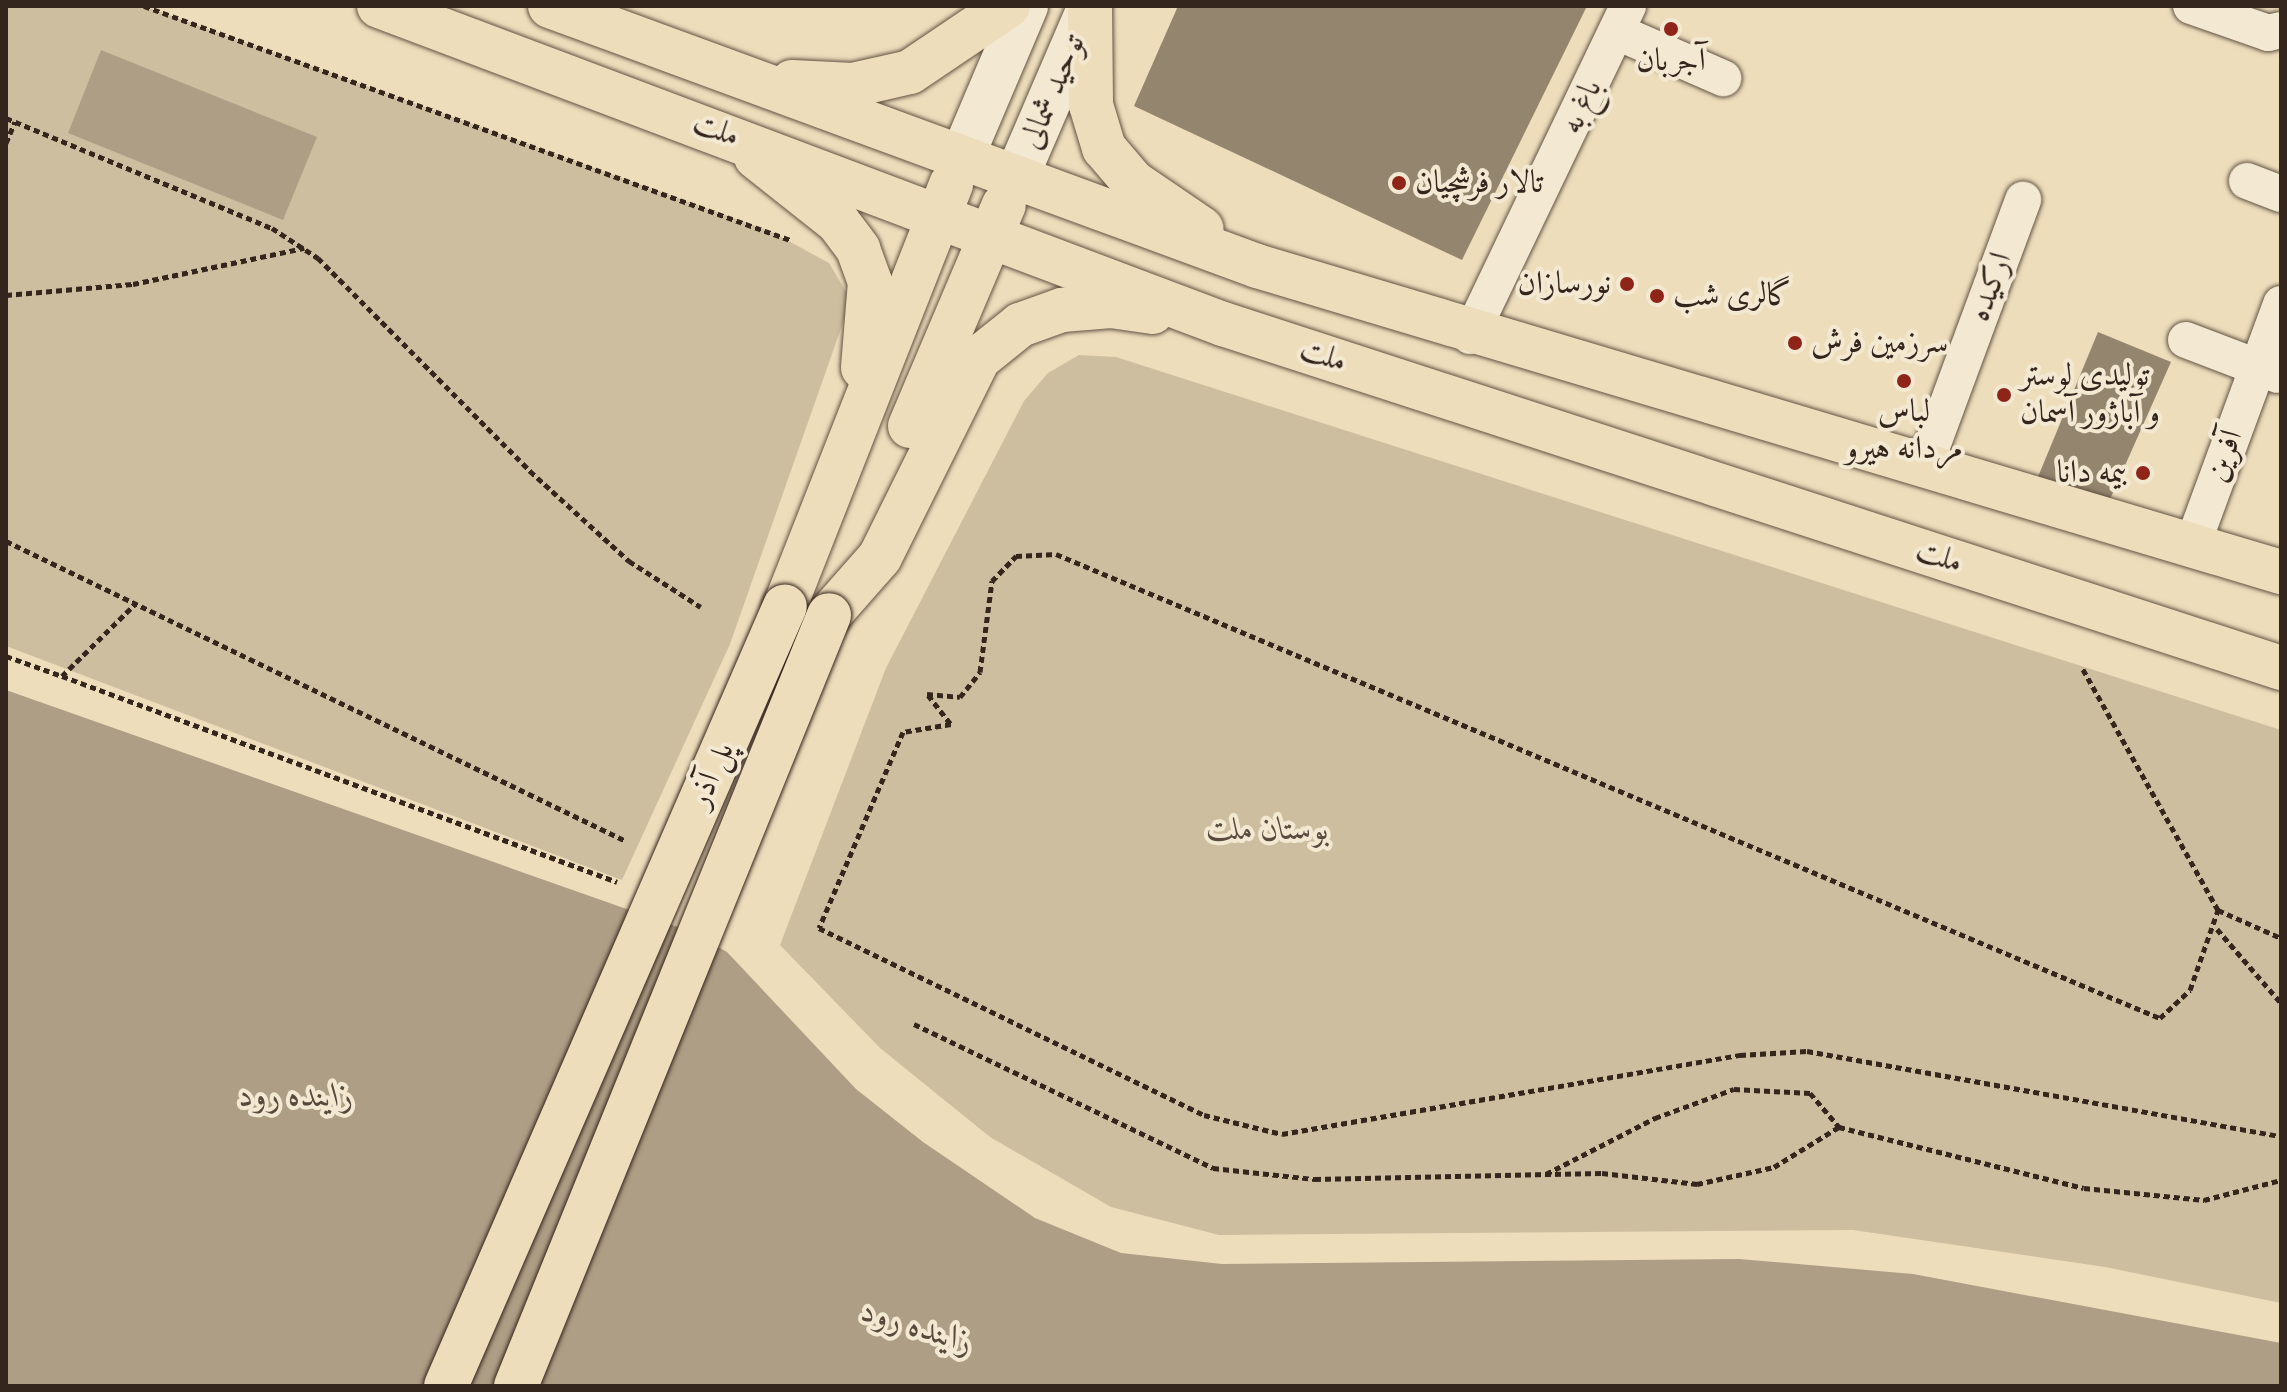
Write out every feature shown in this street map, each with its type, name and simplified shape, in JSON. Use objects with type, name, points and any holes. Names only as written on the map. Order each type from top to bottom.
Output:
[{"type":"main road","name":"ملت","points":[[379,6],[940,213],[1223,324],[2281,668]]},
{"type":"main road","name":"ملت","points":[[550,6],[741,79],[1257,266],[1470,336],[1925,465],[2281,572]]},
{"type":"main road","points":[[741,79],[853,85],[910,72],[1008,6]]},
{"type":"main road","name":"توحید شمالی","points":[[962,157],[1026,6]]},
{"type":"main road","points":[[1090,6],[1091,105],[1104,148],[1133,182],[1257,266]]},
{"type":"main road","name":"توحید شمالی","points":[[1016,178],[1090,6]]},
{"type":"main road","points":[[730,135],[838,222],[864,265],[870,326],[853,435]]},
{"type":"main road","name":"پل آذر","points":[[446,1386],[785,606],[962,157]]},
{"type":"main road","name":"پل آذر","points":[[516,1386],[829,615],[1016,178]]},
{"type":"main road","points":[[829,615],[880,557],[979,358],[1020,325],[1111,306],[1223,324]]},
{"type":"street","points":[[2191,6],[2268,33],[2281,30]]},
{"type":"street","points":[[1623,19],[1723,78]]},
{"type":"street","name":"باغ به","points":[[1470,336],[1623,19]]},
{"type":"street","points":[[2247,181],[2281,194]]},
{"type":"street","name":"ارکیده","points":[[1925,465],[2023,200]]},
{"type":"street","name":"آفرین","points":[[2192,546],[2270,371],[2281,304]]},
{"type":"street","points":[[2186,340],[2270,371]]},
{"type":"path","points":[[144,6],[864,265]]},
{"type":"path","points":[[6,118],[272,228],[304,248],[406,341],[530,471],[629,561],[701,607]]},
{"type":"path","points":[[6,143],[15,122]]},
{"type":"path","points":[[6,295],[133,284],[304,248]]},
{"type":"path","points":[[6,541],[624,840]]},
{"type":"path","points":[[2082,668],[2218,910],[2217,929],[2190,990],[2160,1018],[1056,554],[1016,556],[992,581],[980,672],[960,697],[927,694],[951,724],[903,732],[819,928],[1204,1115],[1282,1134],[1740,1055],[1807,1051],[2281,1136]]},
{"type":"path","points":[[62,676],[135,604]]},
{"type":"path","points":[[6,656],[617,882]]},
{"type":"path","points":[[2218,910],[2281,938]]},
{"type":"path","points":[[2217,929],[2281,1003]]},
{"type":"path","points":[[914,1024],[1213,1168],[1315,1179],[1545,1174],[1697,1184],[1774,1167],[1839,1127]]},
{"type":"path","points":[[1545,1174],[1655,1118],[1734,1089],[1810,1093],[1839,1127],[2084,1188],[2204,1200],[2281,1180]]},
{"type":"green space","points":[[6,6],[144,6],[772,232],[829,263],[851,300],[730,644],[622,880],[6,646]]},
{"type":"green space","name":"بوستان ملت","points":[[1079,355],[1116,357],[2281,730],[2281,1303],[2105,1267],[1853,1230],[1219,1235],[1111,1207],[990,1137],[880,1048],[780,945],[886,668],[1024,401],[1048,373]]},
{"type":"water","points":[[101,50],[317,137],[283,220],[68,133]]},
{"type":"water","name":"زاینده رود","points":[[6,690],[689,931],[727,952],[856,1089],[923,1142],[1035,1218],[1121,1253],[1222,1264],[1739,1259],[1913,1274],[2281,1343],[2281,1386],[6,1386]]},
{"type":"building","name":"تالار فرشچیان","points":[[1178,6],[1587,6],[1462,260],[1134,106]]},
{"type":"building","points":[[2098,332],[2171,362],[2107,506],[2035,484]]},
{"type":"place","name":"آجربان","points":[[1671,29]]},
{"type":"place","name":"تالار فرشچیان","points":[[1399,183]]},
{"type":"place","name":"نورسازان","points":[[1627,284]]},
{"type":"place","name":"گالری شب","points":[[1657,296]]},
{"type":"place","name":"سرزمین فرش","points":[[1795,343]]},
{"type":"place","name":"لباس مردانه هیرو","points":[[1904,381]]},
{"type":"place","name":"تولیدی لوستر و آباژور آسمان","points":[[2004,395]]},
{"type":"place","name":"بیمه دانا","points":[[2143,473]]}]
